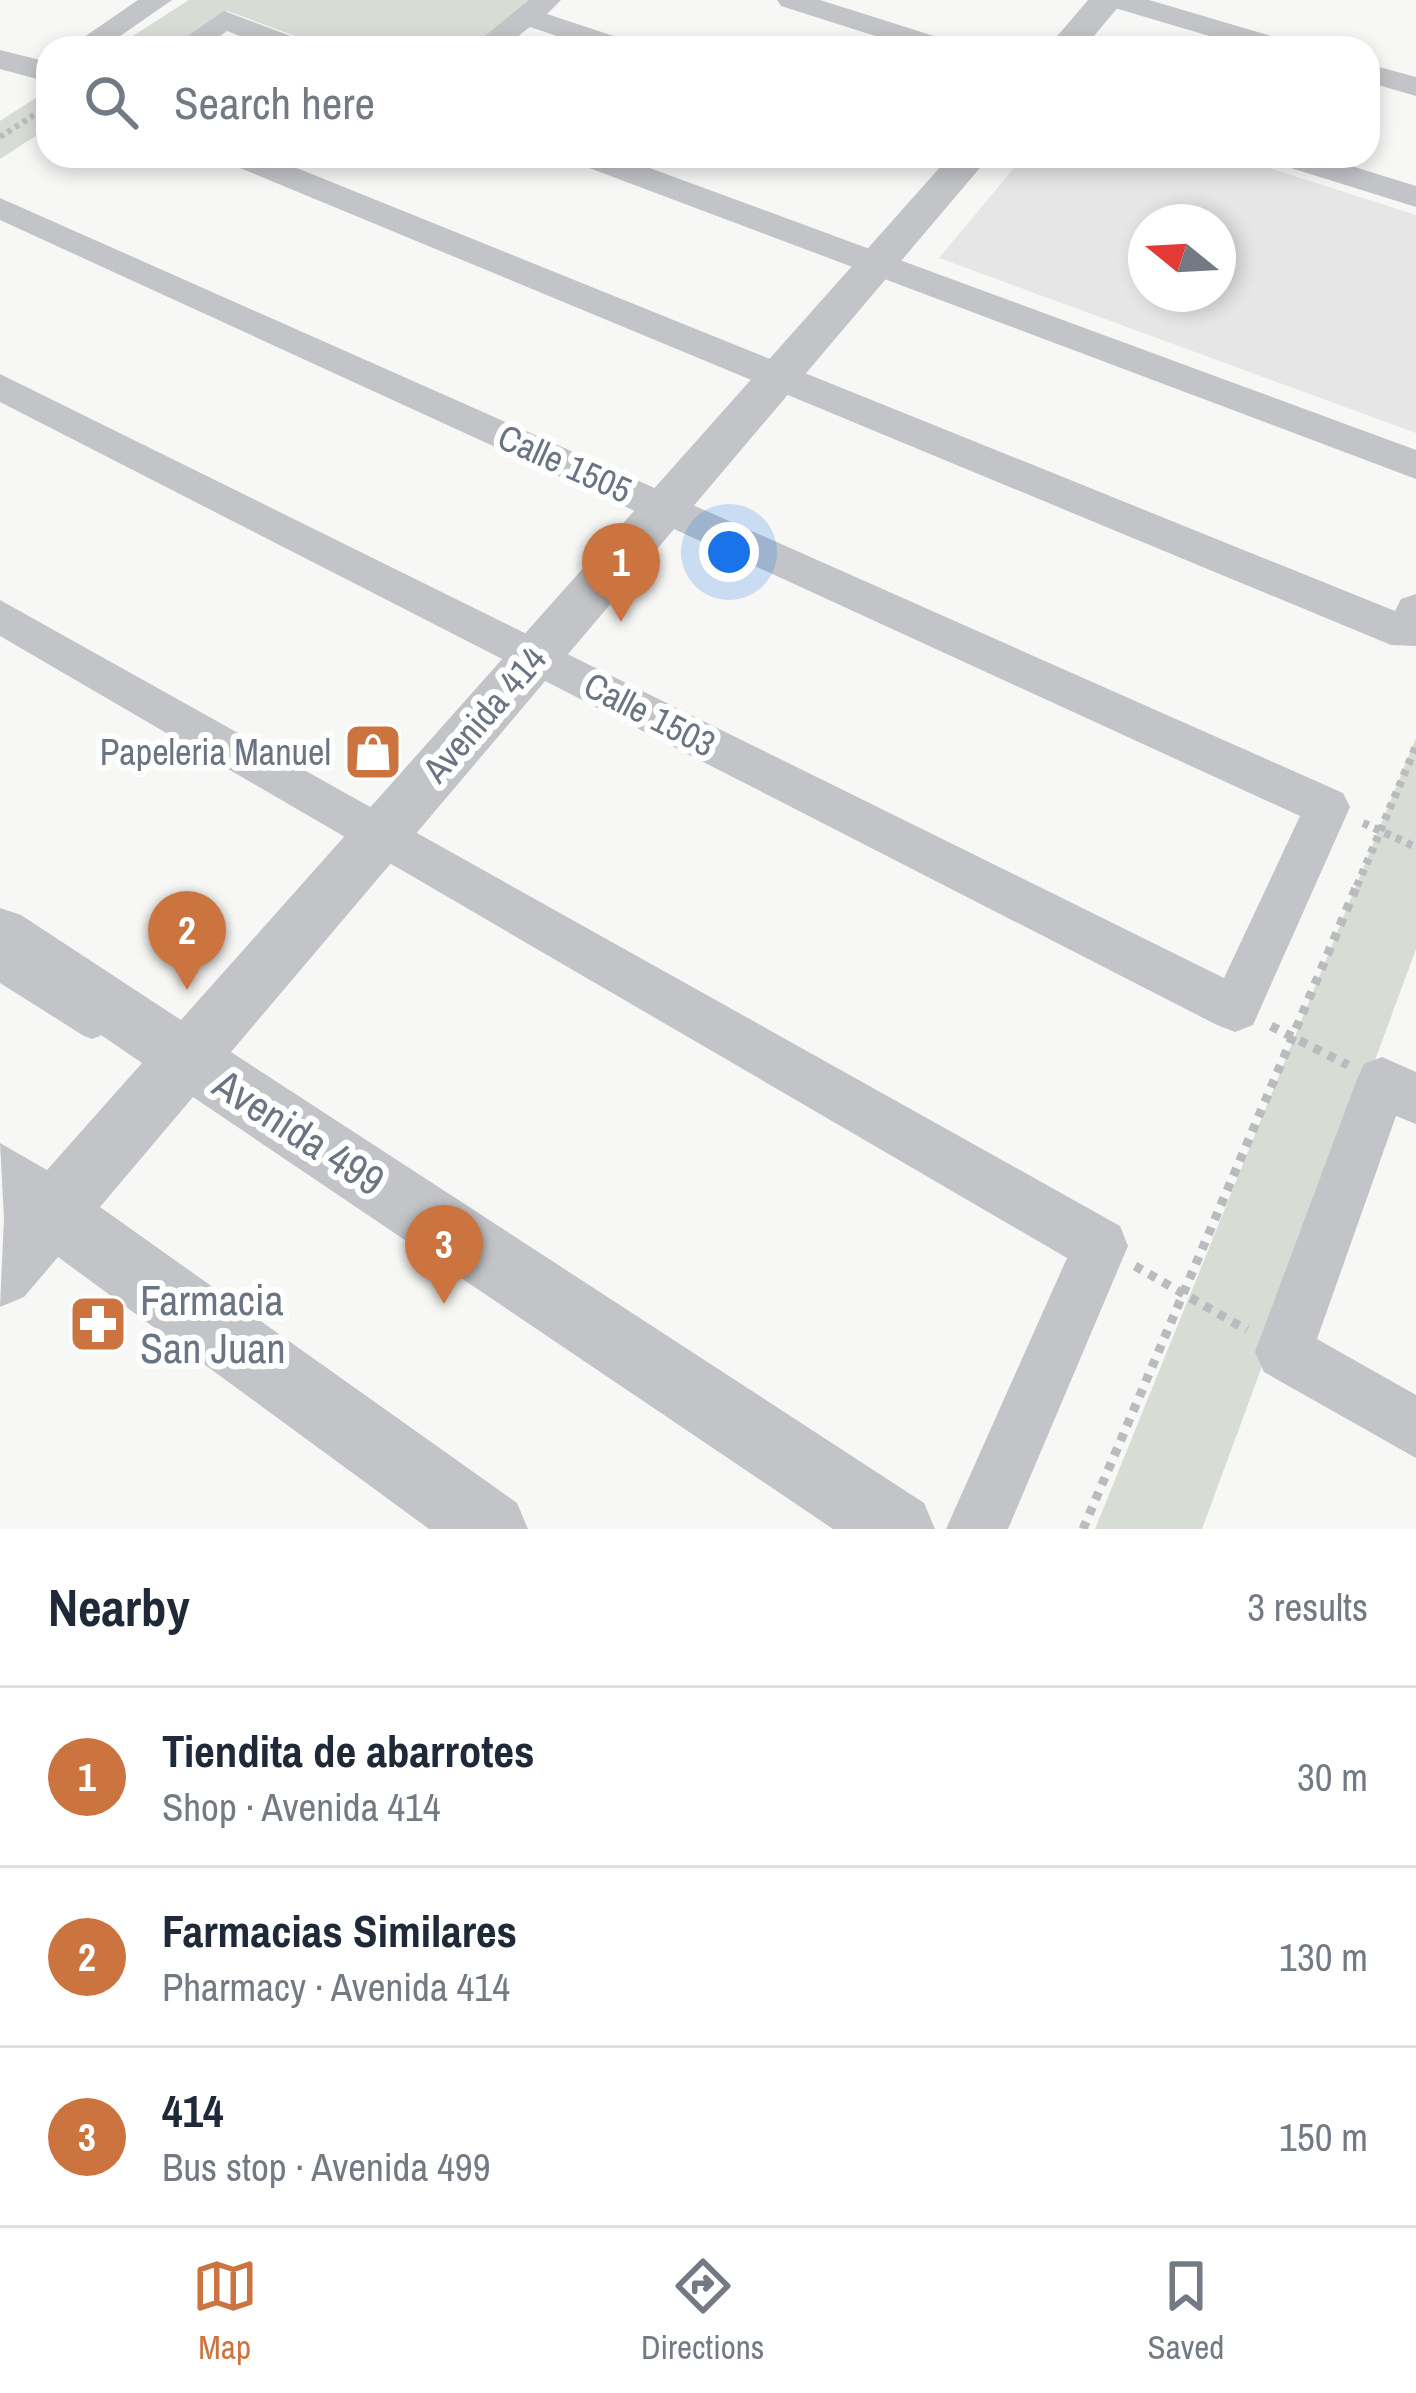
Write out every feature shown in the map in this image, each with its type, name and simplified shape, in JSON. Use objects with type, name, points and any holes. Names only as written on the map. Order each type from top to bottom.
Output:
[{"type":"street","points":[[102,36],[158,0]]},
{"type":"street","points":[[791,0],[906,36]]},
{"type":"street","points":[[1076,36],[1107,0]]},
{"type":"street","points":[[1118,0],[1241,36]]},
{"type":"street","points":[[501,36],[537,8],[596,36]]},
{"type":"street","points":[[202,36],[224,20],[266,36]]},
{"type":"street","points":[[0,58],[36,78]]},
{"type":"street","points":[[1380,76],[1416,87]]},
{"type":"street","points":[[267,168],[778,377],[1411,622]]},
{"type":"street","points":[[619,168],[1416,465]]},
{"type":"street","name":"Avenida 414","points":[[0,1273],[27,1194],[176,1067],[877,264],[952,168]]},
{"type":"street","points":[[1324,168],[1416,197]]},
{"type":"street","name":"Calle 1505","points":[[0,208],[1327,807]]},
{"type":"street","name":"Calle 1503","points":[[0,386],[1235,1009]]},
{"type":"street","points":[[0,616],[1100,1246],[977,1529]]},
{"type":"street","points":[[1235,1009],[1327,807]]},
{"type":"street","name":"Avenida 499","points":[[0,934],[176,1067],[898,1529]]},
{"type":"street","points":[[1399,1091],[1284,1352],[1416,1428]]},
{"type":"street","points":[[27,1194],[491,1529]]},
{"type":"lane","points":[[0,970],[176,1067],[808,1503]]},
{"type":"path","points":[[0,137],[36,96]]},
{"type":"path","points":[[1083,1529],[1416,746]]},
{"type":"path","points":[[1327,807],[1416,847]]},
{"type":"path","points":[[1235,1009],[1399,1091]]},
{"type":"path","points":[[1100,1246],[1284,1352]]},
{"type":"shaded area","points":[[189,0],[535,0],[488,36],[295,36],[227,11],[188,36],[133,36]]},
{"type":"shaded area","points":[[36,98],[36,136],[0,159],[0,121]]},
{"type":"shaded area","points":[[1014,168],[1269,168],[1416,215],[1416,433],[939,258]]},
{"type":"shaded area","points":[[1416,738],[1416,949],[1202,1529],[1095,1529]]},
{"type":"place","name":"Tiendita de abarrotes","points":[[621,622]]},
{"type":"place","name":"Papeleria Manuel","points":[[373,752]]},
{"type":"place","name":"Farmacias Similares","points":[[187,990]]},
{"type":"place","name":"414","points":[[444,1304]]},
{"type":"place","name":"Farmacia San Juan","points":[[98,1324]]}]
